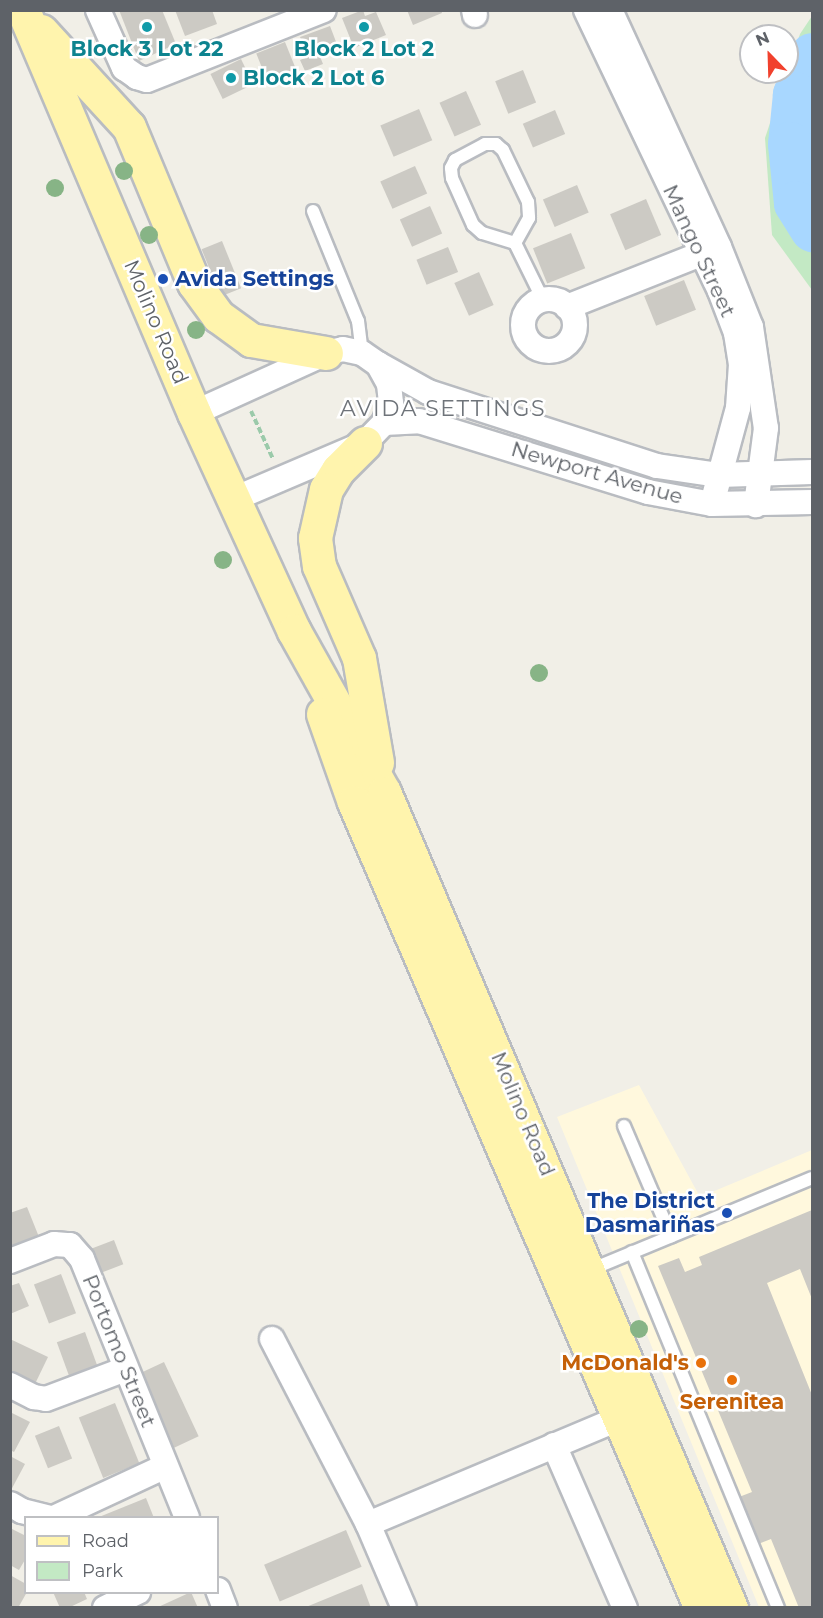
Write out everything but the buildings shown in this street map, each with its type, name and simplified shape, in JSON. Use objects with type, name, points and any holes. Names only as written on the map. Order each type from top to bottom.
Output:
[{"type":"main road","points":[[24,12],[129,127],[194,283],[218,316],[251,340],[326,353]]},
{"type":"main road","name":"Molino Road","points":[[24,12],[195,413],[294,631],[384,792],[575,1276]]},
{"type":"main road","points":[[375,433],[338,470],[326,489],[315,538],[319,566],[359,658],[366,694],[370,735],[384,792]]},
{"type":"main road","name":"Molino Road","points":[[294,631],[354,802],[575,1276],[634,1413],[731,1608]]},
{"type":"main road","name":"Molino Road","points":[[634,1413],[701,1608]]},
{"type":"street","points":[[98,10],[120,61],[137,78],[147,80],[158,78],[324,10]]},
{"type":"street","name":"Mango Street","points":[[585,10],[629,76]]},
{"type":"street","name":"Mango Street","points":[[610,10],[629,76],[710,251],[751,327],[758,359],[766,428],[756,505]]},
{"type":"street","points":[[567,307],[710,251]]},
{"type":"street","name":"Mango Street","points":[[710,251],[720,291],[736,333],[741,364],[738,408],[712,504]]},
{"type":"street","points":[[543,300],[560,302],[567,307],[574,322],[571,339],[558,350],[541,351],[527,341],[522,325],[528,309],[543,300]]},
{"type":"street","name":"Newport Avenue","points":[[195,413],[326,353],[343,349],[370,359],[428,392],[657,466],[719,475],[813,472]]},
{"type":"street","points":[[370,359],[389,384],[391,404],[375,433]]},
{"type":"street","name":"Newport Avenue","points":[[234,499],[375,433],[419,421],[648,492],[712,504],[756,505],[813,502]]},
{"type":"street","name":"Portomo Street","points":[[10,1261],[54,1244],[70,1245],[82,1259],[186,1516]]},
{"type":"street","points":[[272,1339],[368,1524],[404,1608]]},
{"type":"street","points":[[10,1385],[34,1397],[46,1399],[126,1369]]},
{"type":"street","points":[[368,1524],[634,1413]]},
{"type":"street","points":[[554,1445],[625,1608]]},
{"type":"street","points":[[56,1516],[166,1466]]},
{"type":"street","points":[[10,1504],[22,1511],[43,1516]]},
{"type":"street","points":[[219,1593],[225,1608]]},
{"type":"street","points":[[105,1608],[136,1594]]},
{"type":"lane","points":[[515,243],[530,218],[528,202],[502,150],[496,144],[485,144],[455,160],[451,168],[452,178],[473,225],[482,233],[515,243],[543,300]]},
{"type":"lane","points":[[313,211],[358,321],[370,359]]},
{"type":"lane","points":[[624,1126],[671,1236]]},
{"type":"lane","points":[[575,1276],[813,1178]]},
{"type":"lane","points":[[632,1252],[778,1608]]},
{"type":"path","points":[[242,390],[282,478]]},
{"type":"shaded area","name":"The District Dasmariñas","points":[[639,1085],[700,1197],[812,1150],[812,1607],[759,1607],[557,1117]]},
{"type":"green space","points":[[812,16],[812,290],[772,235],[765,138],[783,84],[799,84],[800,34]]},
{"type":"waterway","points":[[812,55],[795,94],[790,144],[796,203],[812,229]]},
{"type":"place","name":"Block 3 Lot 22","points":[[147,27]]},
{"type":"place","name":"Block 2 Lot 2","points":[[364,27]]},
{"type":"place","name":"Block 2 Lot 6","points":[[231,78]]},
{"type":"place","name":"Avida Settings","points":[[163,279]]},
{"type":"place","name":"The District Dasmariñas","points":[[727,1213]]},
{"type":"place","name":"McDonald's","points":[[701,1363]]},
{"type":"place","name":"Serenitea","points":[[732,1380]]},
{"type":"district","name":"AVIDA SETTINGS","points":[[443,409]]}]
